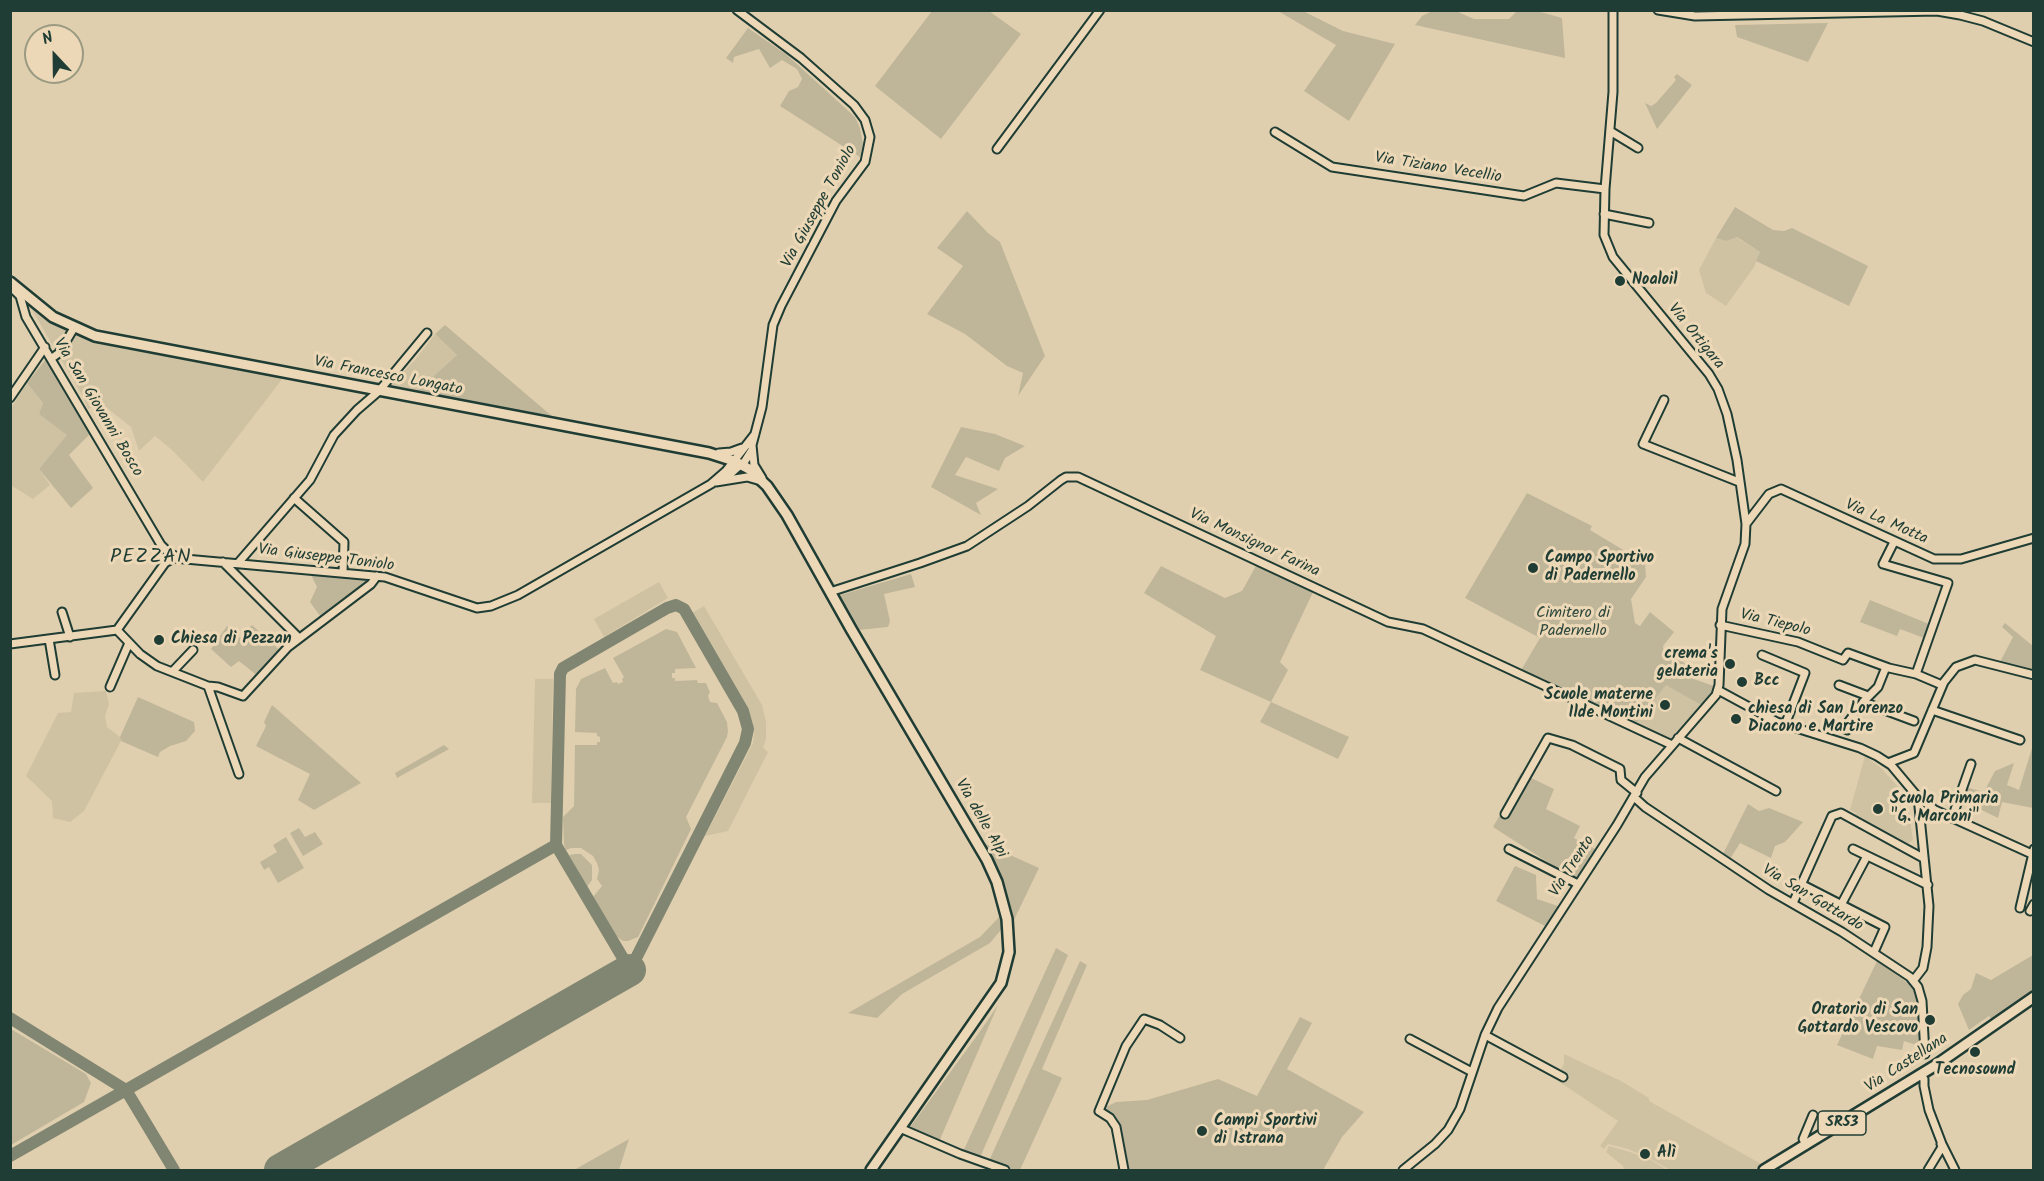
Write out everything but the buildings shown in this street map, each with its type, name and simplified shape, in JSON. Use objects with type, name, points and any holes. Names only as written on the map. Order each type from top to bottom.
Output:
[{"type":"main road","name":"Via Francesco Longato","points":[[10,282],[53,317],[74,328],[120,341],[709,453],[749,469],[767,486]]},
{"type":"main road","name":"Via delle Alpi","points":[[767,486],[787,515],[987,860],[997,882],[1006,919],[1009,952],[1001,983],[902,1129],[871,1170]]},
{"type":"main road","name":"Via Castellana","points":[[1764,1170],[1936,1065],[2034,997]]},
{"type":"street","name":"Via Giuseppe Toniolo","points":[[165,553],[179,558],[385,577],[477,608],[491,606],[518,595],[711,484],[737,463],[755,434],[762,407],[771,334],[776,317],[836,201],[865,162],[870,137],[865,120],[854,105],[801,58],[737,10]]},
{"type":"street","points":[[997,149],[1100,10]]},
{"type":"street","name":"Via Ortigara","points":[[1613,10],[1613,92],[1605,189],[1604,235],[1614,258],[1709,374],[1718,389],[1735,447],[1746,524],[1745,544],[1724,602],[1720,625],[1718,690]]},
{"type":"street","points":[[1658,10],[1695,16],[1937,11],[1983,21],[2034,42]]},
{"type":"street","points":[[1610,131],[1638,148]]},
{"type":"street","name":"Via Tiziano Vecellio","points":[[1275,132],[1332,166],[1524,196],[1556,183],[1605,189]]},
{"type":"street","points":[[1604,214],[1649,223]]},
{"type":"street","name":"Via San Giovanni Bosco","points":[[10,287],[20,296],[26,317],[165,553]]},
{"type":"street","points":[[52,358],[59,353],[74,328]]},
{"type":"street","points":[[239,562],[310,480],[334,435],[379,391],[428,333]]},
{"type":"street","points":[[10,398],[45,347]]},
{"type":"street","points":[[1664,400],[1643,444],[1739,482]]},
{"type":"street","points":[[709,453],[726,453],[748,448],[754,465],[767,486]]},
{"type":"street","points":[[722,457],[728,470]]},
{"type":"street","points":[[721,481],[728,477],[737,463]]},
{"type":"street","name":"Via Giuseppe Toniolo","points":[[711,484],[747,477],[761,481],[767,486]]},
{"type":"street","name":"Via Monsignor Farina","points":[[830,592],[920,564],[967,546],[1028,506],[1060,480],[1066,477],[1078,477],[1388,622],[1423,629],[1672,745]]},
{"type":"street","name":"Via La Motta","points":[[1746,524],[1769,494],[1781,489],[1894,543],[1934,559],[1960,559],[2034,538]]},
{"type":"street","points":[[294,498],[344,542],[343,573]]},
{"type":"street","points":[[1894,543],[1883,564],[1948,583],[1916,674]]},
{"type":"street","points":[[10,644],[117,630],[162,567],[165,553]]},
{"type":"street","points":[[223,562],[299,638]]},
{"type":"street","points":[[117,630],[140,654],[158,666],[208,686],[243,696],[288,647],[371,584],[377,576]]},
{"type":"street","points":[[62,612],[70,637]]},
{"type":"street","name":"Via Tiepolo","points":[[1720,625],[1798,642],[1843,660],[1848,653],[1886,667],[1916,674],[1942,685]]},
{"type":"street","points":[[48,639],[55,675]]},
{"type":"street","points":[[110,687],[129,643]]},
{"type":"street","points":[[172,671],[193,650]]},
{"type":"street","points":[[1762,655],[1805,673],[1785,725]]},
{"type":"street","points":[[1888,763],[1914,753],[1942,685],[1956,667],[1975,660],[2034,675]]},
{"type":"street","points":[[1847,730],[1849,721],[1878,687],[1886,667]]},
{"type":"street","points":[[1839,685],[1914,721]]},
{"type":"street","points":[[208,686],[239,774]]},
{"type":"street","points":[[1718,690],[1767,718],[1860,748],[1888,763],[1918,797],[1935,810],[2033,853],[2020,908]]},
{"type":"street","name":"Via Trento","points":[[1404,1169],[1442,1138],[1455,1119],[1485,1035],[1498,1008],[1650,770],[1718,690]]},
{"type":"street","points":[[1932,710],[2020,740]]},
{"type":"street","name":"Via San Gottardo","points":[[1505,813],[1548,738],[1572,745],[1620,769],[1621,780],[1645,807],[1747,876],[1874,952],[1913,981]]},
{"type":"street","points":[[1678,738],[1776,791]]},
{"type":"street","points":[[1952,818],[1971,764]]},
{"type":"street","points":[[1918,797],[1923,858],[1928,885],[1927,946],[1923,968],[1913,981],[1918,987],[1922,1001],[1925,1054]]},
{"type":"street","points":[[1792,903],[1832,816],[1841,813],[1923,858]]},
{"type":"street","points":[[1509,849],[1578,884]]},
{"type":"street","points":[[1853,849],[1928,885]]},
{"type":"street","points":[[1841,905],[1867,856]]},
{"type":"street","points":[[1801,884],[1885,927],[1874,952]]},
{"type":"street","points":[[1125,1170],[1116,1126],[1110,1118],[1099,1111],[1126,1046],[1144,1019],[1160,1025],[1180,1038]]},
{"type":"street","points":[[1485,1035],[1563,1077]]},
{"type":"street","points":[[1410,1039],[1472,1072]]},
{"type":"street","points":[[1924,1086],[1936,1065]]},
{"type":"street","points":[[1920,1075],[1924,1079],[1929,1110],[1955,1170]]},
{"type":"street","points":[[1806,1145],[1803,1139],[1813,1115]]},
{"type":"street","points":[[902,1129],[1005,1170]]},
{"type":"street","points":[[1928,1170],[1942,1147],[1941,1142]]},
{"type":"street","points":[[1404,1169],[1414,1170]]},
{"type":"shaded area","points":[[1736,237],[1760,252],[1754,267],[1726,306],[1706,293],[1699,270],[1716,238],[1726,241]]},
{"type":"shaded area","points":[[35,307],[54,323],[92,340],[283,378],[203,482],[155,436],[139,451],[131,427],[102,404],[88,409],[32,310]]},
{"type":"shaded area","points":[[435,334],[457,355],[415,393],[388,388],[416,359]]},
{"type":"shaded area","points":[[27,383],[43,403],[39,414],[68,435],[39,469],[50,485],[33,499],[12,486],[11,488],[11,408]]},
{"type":"shaded area","points":[[659,582],[668,598],[604,637],[594,619]]},
{"type":"shaded area","points":[[704,606],[762,705],[766,722],[766,739],[763,748],[768,752],[728,831],[705,836],[753,743],[754,732],[747,709],[692,613]]},
{"type":"shaded area","points":[[535,679],[553,679],[551,803],[532,803]]},
{"type":"shaded area","points":[[1666,684],[1703,706],[1673,742],[1635,725]]},
{"type":"shaded area","points":[[106,691],[109,704],[105,716],[107,727],[120,737],[121,741],[84,811],[70,822],[53,818],[52,801],[26,776],[58,713],[71,712],[74,693]]},
{"type":"shaded area","points":[[1865,756],[1881,768],[1901,790],[1908,807],[1913,840],[1909,843],[1902,842],[1853,817],[1856,813],[1850,810]]},
{"type":"shaded area","points":[[1564,1054],[1621,1081],[1649,1098],[1649,1101],[1763,1165],[1753,1170],[1670,1170],[1628,1149],[1608,1144],[1604,1149],[1600,1146],[1618,1121],[1555,1079],[1564,1064]]},
{"type":"shaded area","points":[[1609,1146],[1651,1160],[1667,1170],[1624,1170],[1623,1166],[1606,1152]]},
{"type":"green space","points":[[1434,10],[1456,11],[1474,19],[1509,19],[1517,11],[1537,11],[1562,18],[1565,58],[1415,25],[1422,16]]},
{"type":"green space","points":[[932,11],[989,11],[1021,34],[941,139],[875,86]]},
{"type":"green space","points":[[1278,11],[1303,11],[1343,31],[1395,44],[1349,121],[1304,91],[1336,45]]},
{"type":"green space","points":[[1828,23],[1808,62],[1737,37],[1735,25]]},
{"type":"green space","points":[[748,28],[787,55],[855,117],[863,144],[860,157],[780,106],[789,91],[798,87],[802,79],[797,69],[782,60],[770,68],[759,49],[734,57],[733,63],[726,58]]},
{"type":"green space","points":[[1677,74],[1692,85],[1657,129],[1645,103],[1651,106],[1656,103],[1676,80],[1674,77]]},
{"type":"green space","points":[[1735,207],[1773,230],[1784,231],[1792,228],[1868,266],[1849,306],[1756,261],[1760,252],[1737,237],[1726,241],[1716,238]]},
{"type":"green space","points":[[967,211],[1000,242],[1045,356],[1018,396],[1023,373],[1007,366],[965,334],[927,314],[963,266],[937,248]]},
{"type":"green space","points":[[445,325],[560,423],[415,393],[457,355],[435,334]]},
{"type":"green space","points":[[50,354],[91,433],[69,455],[93,488],[71,508],[39,469],[67,435],[39,414],[43,403],[27,383]]},
{"type":"green space","points":[[961,427],[995,434],[1025,446],[1005,458],[999,471],[966,457],[955,475],[998,489],[976,503],[981,515],[931,487]]},
{"type":"green space","name":"Cimitero di Padernello","points":[[1527,493],[1592,526],[1590,530],[1645,563],[1646,577],[1631,599],[1635,623],[1640,626],[1650,612],[1674,632],[1663,646],[1664,653],[1685,663],[1685,676],[1714,686],[1713,692],[1703,706],[1666,685],[1635,725],[1520,672],[1540,638],[1465,598]]},
{"type":"green space","points":[[1257,564],[1314,590],[1280,662],[1288,670],[1271,702],[1200,670],[1216,636],[1144,593],[1161,566],[1225,598],[1242,591]]},
{"type":"green space","points":[[911,574],[915,587],[884,594],[890,621],[888,627],[858,630],[837,596]]},
{"type":"green space","points":[[311,575],[374,581],[323,620],[310,602],[317,587]]},
{"type":"green space","points":[[1870,600],[1929,624],[1924,638],[1900,629],[1897,636],[1860,622]]},
{"type":"green space","points":[[2005,623],[2033,646],[2033,672],[2000,662],[2013,637],[2002,627]]},
{"type":"green space","points":[[252,625],[284,654],[259,677],[239,661],[231,667],[211,649],[227,626],[240,638]]},
{"type":"green space","points":[[666,629],[677,632],[696,668],[675,669],[672,678],[675,678],[675,681],[697,680],[698,683],[706,683],[710,692],[708,696],[710,702],[717,703],[727,722],[728,731],[686,817],[691,829],[638,937],[623,941],[615,935],[593,897],[602,886],[597,879],[599,870],[593,856],[581,848],[566,850],[564,845],[563,817],[574,806],[575,745],[597,745],[597,742],[600,742],[597,733],[575,732],[576,689],[581,679],[605,668],[613,683],[623,682],[624,677],[613,658]]},
{"type":"green space","points":[[138,697],[194,722],[195,731],[186,741],[170,746],[160,752],[158,757],[121,741],[120,737]]},
{"type":"green space","points":[[1271,702],[1349,737],[1338,759],[1260,722]]},
{"type":"green space","points":[[272,705],[361,783],[314,810],[298,800],[310,774],[256,746],[266,726],[264,722]]},
{"type":"green space","points":[[444,745],[449,749],[397,778],[395,773]]},
{"type":"green space","points":[[2033,745],[2033,808],[2002,802],[1998,818],[1959,799],[1965,787],[1984,792],[1995,771],[2014,763],[2007,785],[2019,790]]},
{"type":"green space","points":[[1521,773],[1554,789],[1546,809],[1580,826],[1574,838],[1597,850],[1577,881],[1493,827],[1516,787],[1514,785]]},
{"type":"green space","points":[[1748,804],[1759,811],[1769,808],[1803,822],[1785,842],[1775,846],[1771,858],[1740,843],[1730,859],[1723,854]]},
{"type":"green space","points":[[299,828],[305,837],[315,832],[323,844],[303,856],[290,833]]},
{"type":"green space","points":[[286,837],[304,868],[278,883],[269,867],[264,870],[260,862],[277,852],[273,845]]},
{"type":"green space","points":[[979,841],[1039,868],[1013,922],[1008,898]]},
{"type":"green space","points":[[581,854],[592,865],[592,880],[587,887],[569,855]]},
{"type":"green space","points":[[1515,866],[1536,875],[1537,899],[1561,907],[1547,927],[1496,901]]},
{"type":"green space","points":[[1001,915],[1004,915],[1005,925],[990,943],[902,994],[877,1018],[848,1013],[980,937]]},
{"type":"green space","points":[[1056,948],[1068,955],[979,1160],[962,1154]]},
{"type":"green space","points":[[2033,955],[2033,992],[1992,1020],[1989,1016],[1969,1030],[1958,1004],[1963,995],[1971,989],[1976,973],[1991,980]]},
{"type":"green space","points":[[1080,961],[1087,965],[1042,1069],[1062,1078],[1020,1170],[1008,1170],[988,1163]]},
{"type":"green space","points":[[1877,961],[1916,989],[1920,1009],[1922,1047],[1904,1041],[1902,1050],[1877,1046],[1873,1059],[1837,1045]]},
{"type":"green space","points":[[998,1005],[938,1144],[908,1130],[976,1037]]},
{"type":"green space","points":[[1300,1017],[1312,1023],[1287,1069],[1364,1112],[1342,1137],[1323,1170],[1122,1170],[1106,1107],[1116,1102],[1147,1100],[1218,1079],[1257,1096]]},
{"type":"green space","points":[[11,1029],[86,1074],[91,1083],[84,1102],[11,1145]]},
{"type":"green space","points":[[629,1139],[619,1170],[574,1170]]},
{"type":"taxiway","points":[[556,845],[560,674],[563,668],[667,608],[676,605],[684,609],[743,711],[748,729],[745,743],[630,970]]},
{"type":"taxiway","points":[[10,1156],[556,845],[630,970]]},
{"type":"taxiway","points":[[10,1018],[126,1090],[174,1170]]},
{"type":"runway","points":[[280,1170],[630,970]]},
{"type":"place","name":"Noaloil","points":[[1620,281]]},
{"type":"place","name":"Campo Sportivo di Padernello","points":[[1533,568]]},
{"type":"place","name":"Chiesa di Pezzan","points":[[159,640]]},
{"type":"place","name":"crema's gelateria","points":[[1730,664]]},
{"type":"place","name":"Bcc","points":[[1742,682]]},
{"type":"place","name":"Scuole materne Ilde Montini","points":[[1665,705]]},
{"type":"place","name":"chiesa di San Lorenzo Diacono e Martire","points":[[1736,719]]},
{"type":"place","name":"Scuola Primaria \"G. Marconi\"","points":[[1878,809]]},
{"type":"place","name":"Oratorio di San Gottardo Vescovo","points":[[1930,1020]]},
{"type":"place","name":"Tecnosound","points":[[1975,1052]]},
{"type":"place","name":"Campi Sportivi di Istrana","points":[[1202,1131]]},
{"type":"place","name":"Alì","points":[[1645,1154]]},
{"type":"district","name":"PEZZAN","points":[[151,559]]}]
